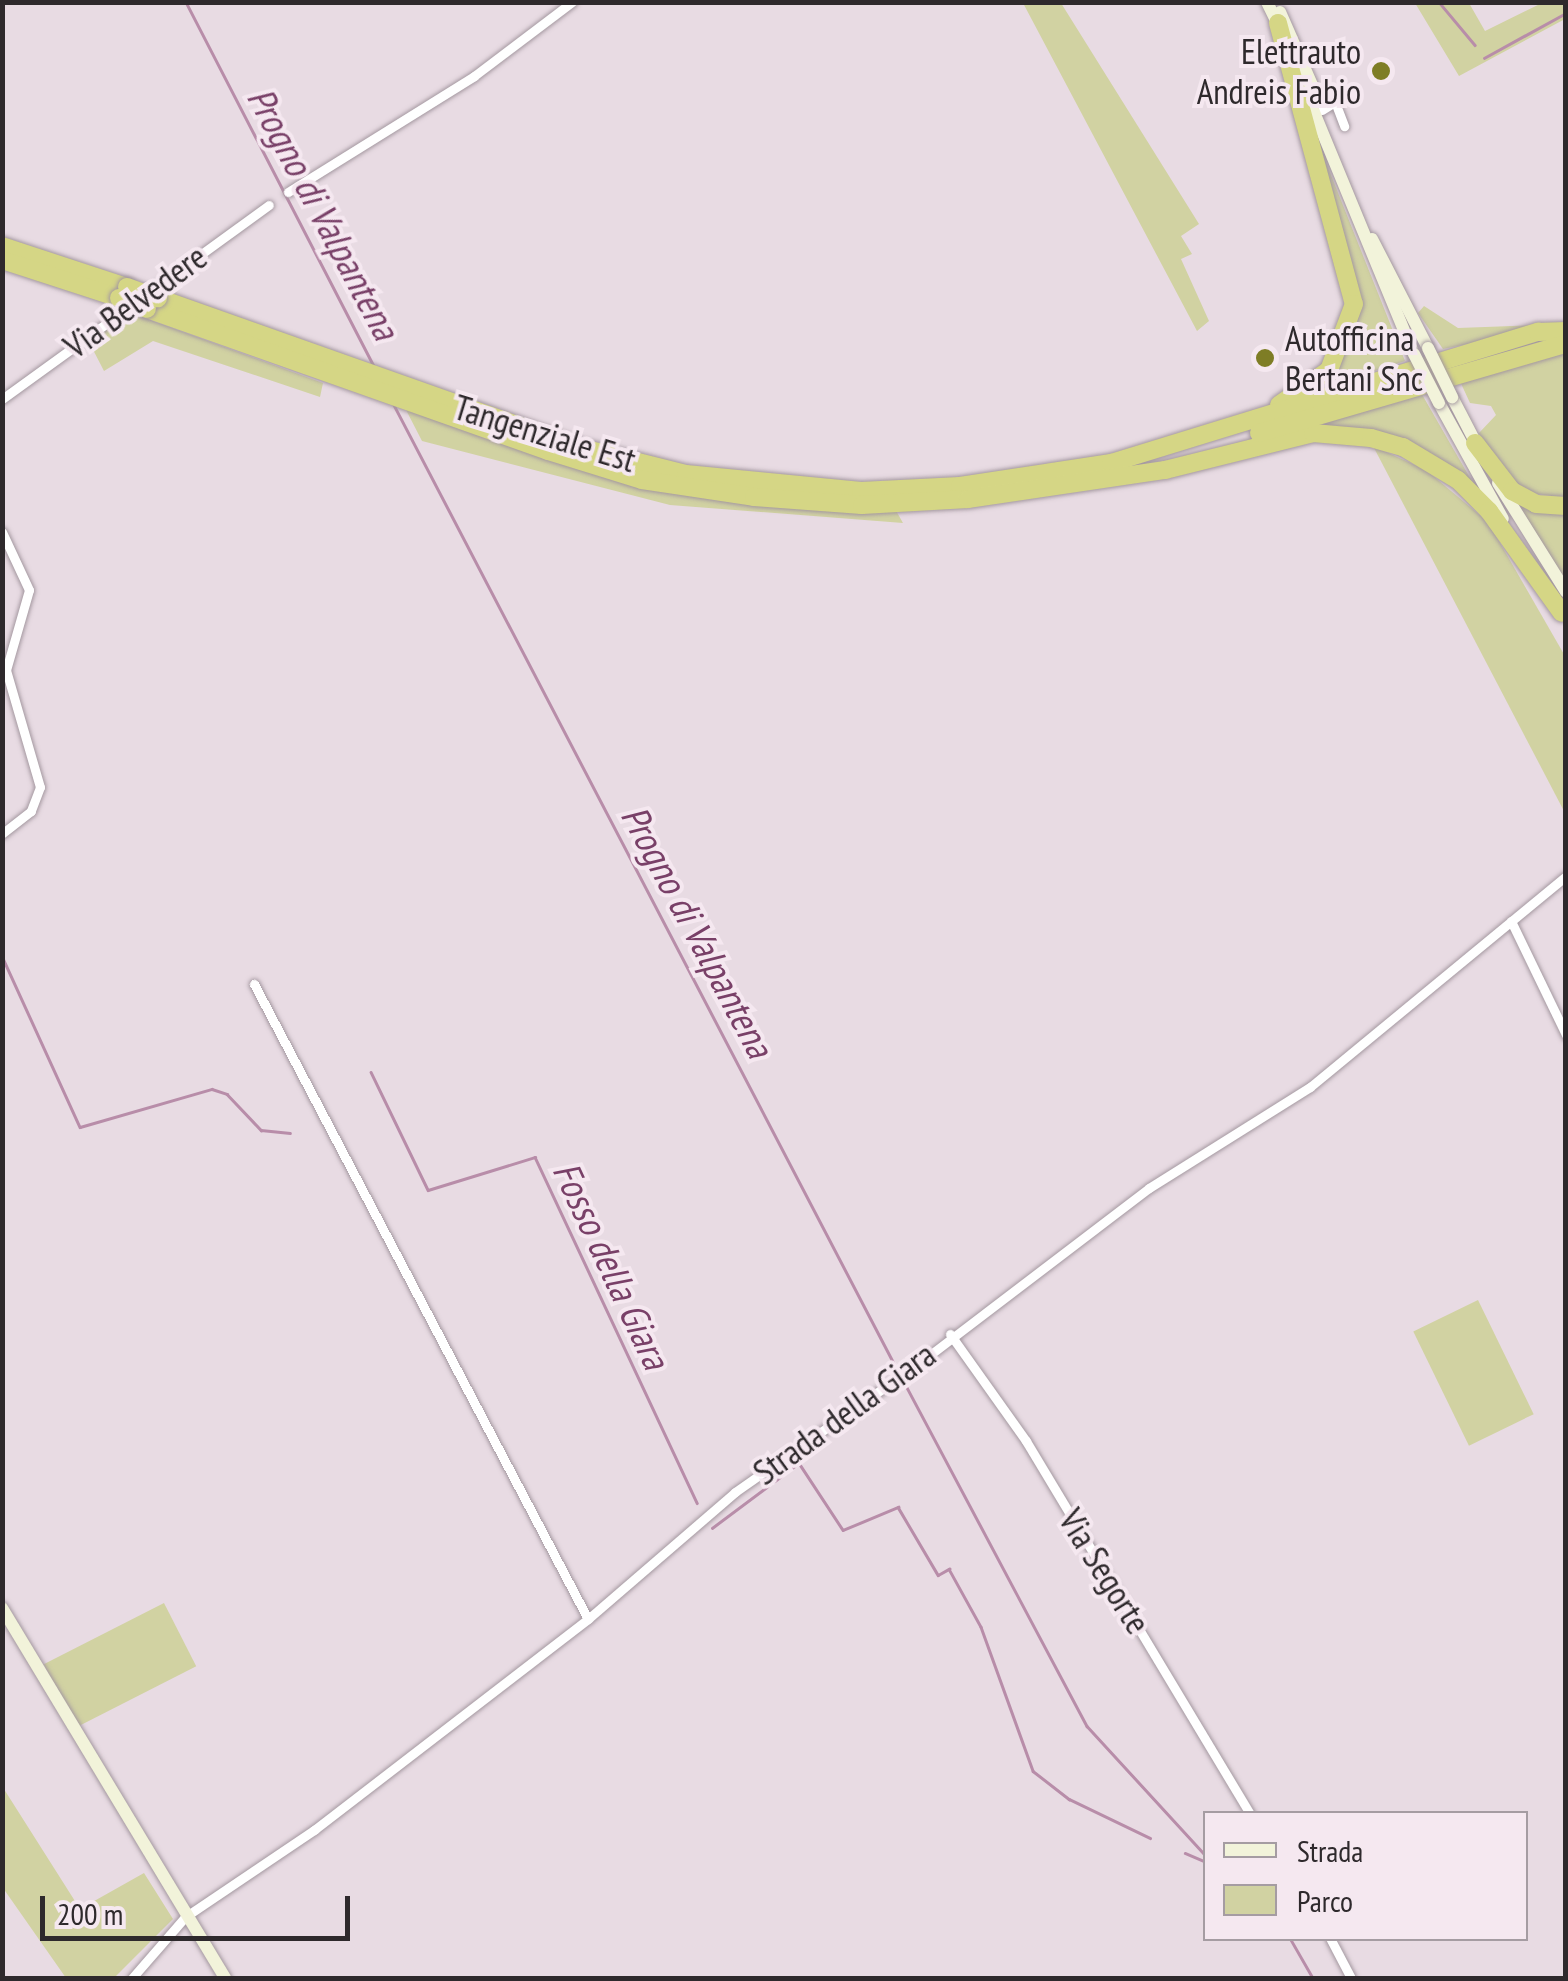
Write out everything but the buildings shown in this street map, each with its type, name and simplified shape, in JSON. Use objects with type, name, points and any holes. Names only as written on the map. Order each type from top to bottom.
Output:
[{"type":"highway","points":[[1111,463],[1288,402],[1328,370],[1342,350],[1354,304],[1351,278],[1278,23]]},
{"type":"highway","name":"Tangenziale Est","points":[[2,246],[123,293],[582,448],[686,474],[798,489],[960,486],[1111,463]]},
{"type":"highway","name":"Tangenziale Est","points":[[2,260],[123,293]]},
{"type":"highway","name":"Tangenziale Est","points":[[153,303],[320,374],[433,415],[642,480],[754,497],[862,505],[1095,483]]},
{"type":"highway","points":[[1111,463],[1538,332],[1566,330]]},
{"type":"highway","points":[[1095,483],[1566,344]]},
{"type":"highway","points":[[1095,483],[1312,433],[1371,438],[1403,448],[1458,480],[1489,511],[1564,615]]},
{"type":"highway","points":[[1476,443],[1512,491],[1536,504],[1566,506]]},
{"type":"main road","points":[[1271,2],[1414,354],[1476,443],[1566,592]]},
{"type":"main road","points":[[1271,2],[1322,110],[1373,242],[1428,348],[1445,400],[1564,615]]},
{"type":"main road","points":[[2,1608],[225,1978]]},
{"type":"street","points":[[291,190],[474,76],[572,2]]},
{"type":"street","points":[[1322,110],[1334,102],[1344,126]]},
{"type":"street","name":"Via Belvedere","points":[[2,399],[269,205]]},
{"type":"street","points":[[2,532],[29,590],[6,670],[40,787],[21,824],[2,834]]},
{"type":"street","name":"Strada della Giara","points":[[132,1978],[185,1917],[314,1830],[588,1619],[735,1492],[918,1364],[950,1334],[1149,1188],[1310,1088],[1566,876]]},
{"type":"street","points":[[1512,921],[1566,1036]]},
{"type":"street","points":[[254,984],[588,1619]]},
{"type":"street","name":"Via Segorte","points":[[950,1334],[1026,1441],[1248,1811]]},
{"type":"street","points":[[1332,1941],[1352,1978]]},
{"type":"green space","points":[[1023,3],[1061,3],[1199,224],[1181,236],[1192,254],[1181,259],[1209,321],[1197,331]]},
{"type":"green space","points":[[1415,3],[1469,3],[1485,31],[1542,3],[1565,3],[1565,19],[1459,76]]},
{"type":"green space","points":[[1317,140],[1405,361],[1307,393],[1352,328]]},
{"type":"green space","points":[[1424,306],[1458,328],[1565,324],[1443,349],[1418,313]]},
{"type":"green space","points":[[131,313],[323,383],[320,397],[153,341],[104,371],[89,342]]},
{"type":"green space","points":[[1546,353],[1565,353],[1565,498],[1524,492],[1496,464],[1479,433],[1496,415],[1491,406],[1470,403],[1458,377]]},
{"type":"green space","points":[[1420,391],[1477,490],[1427,452],[1292,430]]},
{"type":"green space","points":[[404,406],[536,453],[894,507],[903,523],[670,505],[422,441]]},
{"type":"green space","points":[[1373,446],[1426,470],[1488,522],[1565,656],[1565,813]]},
{"type":"green space","points":[[1514,502],[1565,513],[1565,586]]},
{"type":"green space","points":[[1478,1300],[1534,1414],[1469,1446],[1413,1332]]},
{"type":"green space","points":[[164,1603],[196,1666],[76,1728],[44,1664]]},
{"type":"green space","points":[[2,1786],[80,1909],[144,1873],[173,1919],[114,1978],[66,1978],[3,1888]]},
{"type":"waterway","name":"Progno di Valpantena","points":[[186,2],[374,367]]},
{"type":"waterway","points":[[1439,2],[1475,45]]},
{"type":"waterway","points":[[1484,58],[1566,13]]},
{"type":"waterway","name":"Progno di Valpantena","points":[[394,405],[899,1373]]},
{"type":"waterway","name":"Fosso della Giara","points":[[2,956],[80,1127],[212,1089],[227,1094],[261,1130],[290,1133]]},
{"type":"waterway","name":"Fosso della Giara","points":[[371,1072],[428,1190],[535,1157],[697,1503]]},
{"type":"waterway","name":"Progno di Valpantena","points":[[903,1380],[1087,1726],[1203,1853]]},
{"type":"waterway","name":"Fosso della Giara","points":[[712,1528],[799,1463],[843,1530],[898,1507],[938,1575],[949,1569],[981,1627],[1033,1771],[1069,1799],[1150,1838]]},
{"type":"waterway","name":"Fosso della Giara","points":[[1185,1853],[1203,1861]]},
{"type":"waterway","name":"Progno di Valpantena","points":[[1292,1941],[1313,1978]]},
{"type":"place","name":"Elettrauto Andreis Fabio","points":[[1381,71]]},
{"type":"place","name":"Autofficina Bertani Snc","points":[[1265,358]]}]
